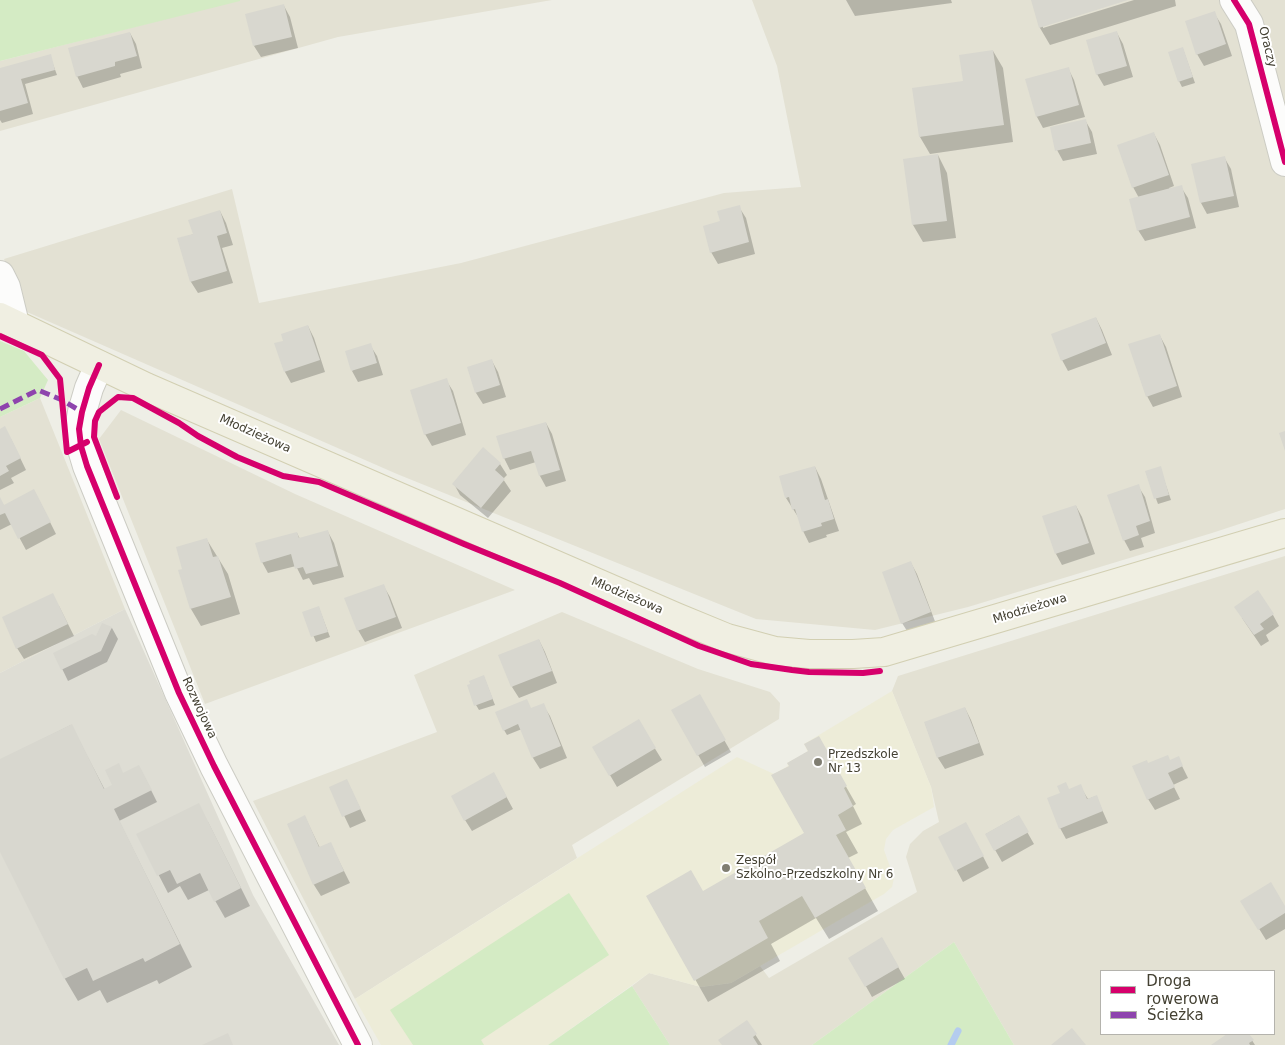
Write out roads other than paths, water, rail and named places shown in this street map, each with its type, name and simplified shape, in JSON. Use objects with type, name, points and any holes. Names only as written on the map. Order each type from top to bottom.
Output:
[{"type":"main road","name":"Młodzieżowa","points":[[8,321],[100,365],[676,617],[727,638],[776,651],[809,654],[884,652],[1285,533]]},
{"type":"street","name":"Oraczy","points":[[1234,0],[1250,24],[1285,162]]},
{"type":"street","points":[[0,276],[6,287],[8,321]]},
{"type":"street","name":"Rozwojowa","points":[[100,365],[89,388],[79,429],[81,446],[87,466],[179,693],[218,774],[358,1045]]},
{"type":"waterway","points":[[951,1045],[958,1031]]},
{"type":"place","name":"Przedszkole Nr 13","points":[[818,762]]},
{"type":"place","name":"Zespół Szkolno-Przedszkolny Nr 6","points":[[726,868]]}]
